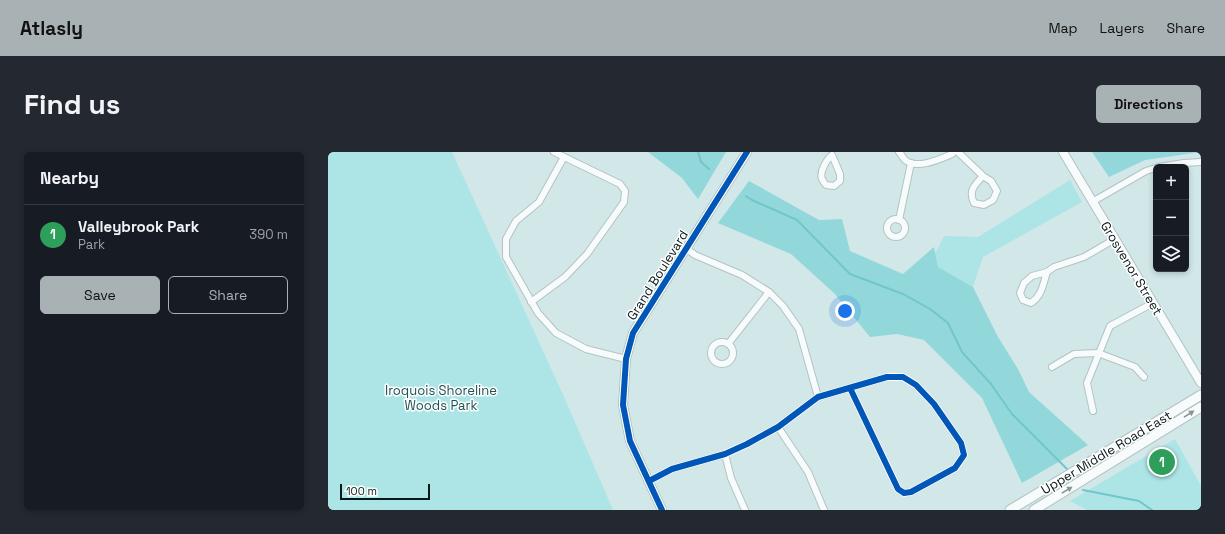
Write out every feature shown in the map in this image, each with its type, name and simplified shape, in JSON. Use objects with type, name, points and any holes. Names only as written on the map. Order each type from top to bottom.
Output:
[{"type":"main road","name":"Upper Middle Road East","points":[[1010,510],[1201,395]]},
{"type":"main road","name":"Upper Middle Road East","points":[[1034,510],[1090,477],[1201,406]]},
{"type":"street","points":[[531,302],[575,267],[587,254],[624,202],[625,191],[620,184],[554,152]]},
{"type":"street","name":"Grand Boulevard","points":[[662,510],[630,441],[623,405],[626,359],[633,333],[748,152]]},
{"type":"street","points":[[899,152],[911,163],[929,163],[954,152]]},
{"type":"street","points":[[958,152],[983,176],[991,181],[997,191],[993,200],[984,205],[974,203],[971,197],[972,189],[983,176]]},
{"type":"street","name":"Grosvenor Street","points":[[1063,152],[1201,383]]},
{"type":"street","points":[[834,153],[840,174],[840,181],[834,186],[826,185],[821,178],[821,174],[828,159],[834,153]]},
{"type":"street","points":[[564,157],[539,202],[516,221],[506,239],[506,257],[538,313],[556,333],[586,348],[626,359]]},
{"type":"street","points":[[1177,164],[1201,162]]},
{"type":"street","points":[[899,220],[911,163]]},
{"type":"street","points":[[1092,202],[1153,168]]},
{"type":"street","points":[[1047,272],[1040,294],[1036,300],[1031,303],[1023,300],[1020,293],[1024,283],[1032,276],[1047,272],[1054,267],[1084,257],[1115,239]]},
{"type":"street","points":[[687,249],[695,255],[742,275],[769,292],[783,306],[798,329],[818,397]]},
{"type":"street","points":[[728,344],[769,292]]},
{"type":"street","points":[[1093,411],[1087,383],[1110,326],[1153,303]]},
{"type":"street","points":[[1052,367],[1074,354],[1098,353],[1135,367],[1144,377]]},
{"type":"street","points":[[649,481],[672,469],[725,454],[778,427],[818,397],[887,377],[902,377],[916,385],[934,404],[961,443],[964,455],[955,468],[912,492],[904,493],[898,489],[850,388]]},
{"type":"street","points":[[778,427],[808,472],[824,510]]},
{"type":"street","points":[[725,454],[730,478],[745,510]]},
{"type":"green space","name":"Iroquois Shoreline Woods Park","points":[[328,152],[452,152],[565,399],[613,510],[328,510]]},
{"type":"green space","points":[[1070,180],[1082,202],[983,257],[973,287],[938,267],[935,254],[944,236],[978,237]]},
{"type":"green space","points":[[1175,439],[1201,486],[1201,510],[1087,510],[1070,501]]},
{"type":"shaded area","points":[[648,152],[726,152],[698,199],[682,178]]},
{"type":"shaded area","points":[[1092,152],[1201,152],[1145,160],[1109,177]]},
{"type":"shaded area","points":[[749,181],[819,220],[842,219],[850,251],[903,274],[934,247],[938,267],[973,287],[998,337],[1018,369],[1029,392],[1088,445],[1022,483],[982,398],[924,340],[897,334],[870,337],[835,294],[791,254],[718,223]]},
{"type":"waterway","points":[[698,152],[701,162],[709,169]]},
{"type":"waterway","points":[[746,196],[797,220],[850,274],[903,294],[930,309],[948,323],[962,352],[991,384],[1012,414],[1067,469]]},
{"type":"waterway","points":[[1083,490],[1139,501],[1152,510]]},
{"type":"cycle path","points":[[662,510],[630,441],[623,405],[626,359],[633,333],[747,152]]},
{"type":"cycle path","points":[[649,481],[672,469],[725,454],[747,444],[778,427],[818,397],[887,377],[903,377],[916,385],[934,404],[961,443],[964,455],[955,468],[911,492],[904,493],[898,489],[850,388]]},
{"type":"place","name":"Valleybrook Park","points":[[1162,462]]}]
